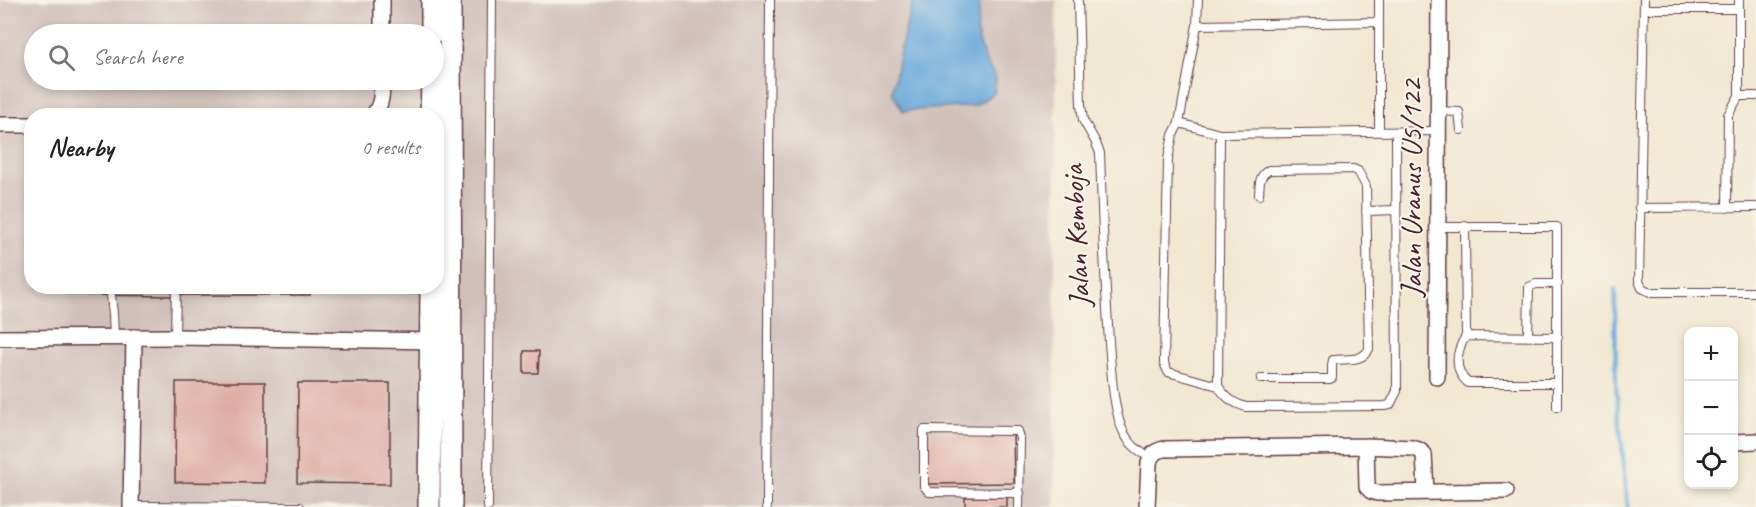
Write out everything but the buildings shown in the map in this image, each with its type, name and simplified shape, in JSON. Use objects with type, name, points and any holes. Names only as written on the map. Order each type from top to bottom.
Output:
[{"type":"street","points":[[382,0],[382,24]]},
{"type":"street","points":[[432,0],[432,24]]},
{"type":"street","points":[[444,227],[450,0]]},
{"type":"street","name":"Jalan Uranus U5/122","points":[[1437,377],[1439,0]]},
{"type":"street","points":[[378,108],[382,90]]},
{"type":"street","points":[[431,108],[432,90]]},
{"type":"street","points":[[0,125],[24,125]]},
{"type":"street","points":[[432,294],[441,341],[451,507]]},
{"type":"street","points":[[429,507],[442,294]]},
{"type":"street","points":[[131,506],[134,337]]},
{"type":"street","points":[[0,338],[175,337],[441,341]]},
{"type":"street","points":[[1738,442],[1756,441]]},
{"type":"street","points":[[1366,446],[1367,487],[1371,490],[1386,494],[1506,490]]},
{"type":"street","points":[[1147,507],[1150,458],[1156,451],[1164,448],[1366,446],[1413,448],[1424,454],[1426,491]]},
{"type":"lane","points":[[488,507],[492,0]]},
{"type":"lane","points":[[767,507],[770,0]]},
{"type":"lane","name":"Jalan Kemboja","points":[[1078,0],[1081,105],[1083,120],[1100,153],[1105,275],[1112,373],[1119,422],[1129,442],[1150,458]]},
{"type":"lane","points":[[1198,0],[1197,25],[1179,123],[1173,135],[1168,159],[1164,363],[1168,372],[1218,386]]},
{"type":"lane","points":[[1379,0],[1379,132]]},
{"type":"lane","points":[[1727,208],[1728,115],[1738,96],[1738,0]]},
{"type":"lane","points":[[1738,9],[1645,4],[1639,281],[1642,288],[1650,292],[1756,292]]},
{"type":"lane","points":[[1197,25],[1379,21]]},
{"type":"lane","points":[[1738,96],[1756,96]]},
{"type":"lane","points":[[1438,111],[1460,112],[1461,130]]},
{"type":"lane","points":[[1179,123],[1221,134],[1438,131]]},
{"type":"lane","points":[[1221,134],[1218,386],[1224,396],[1246,407],[1390,405],[1394,400],[1397,391],[1396,132]]},
{"type":"lane","points":[[1259,195],[1260,178],[1269,171],[1358,171],[1366,186],[1369,349],[1359,359],[1334,360],[1330,379],[1261,379]]},
{"type":"lane","points":[[1639,208],[1756,207]]},
{"type":"lane","points":[[1366,211],[1396,210]]},
{"type":"lane","points":[[1464,226],[1466,336],[1459,348],[1458,356],[1458,368],[1462,378],[1468,383],[1557,383]]},
{"type":"lane","points":[[1438,227],[1557,227],[1557,407]]},
{"type":"lane","points":[[1528,337],[1529,287],[1536,284],[1558,284]]},
{"type":"lane","points":[[111,294],[114,337]]},
{"type":"lane","points":[[175,337],[176,294]]},
{"type":"lane","points":[[1466,336],[1558,337]]},
{"type":"lane","points":[[1019,507],[1020,493],[1020,439],[1018,431],[924,430],[924,486],[929,492],[1020,493]]},
{"type":"lane","points":[[131,506],[300,507]]},
{"type":"shaded area","points":[[0,0],[1056,0],[1054,507],[0,507]]},
{"type":"water","points":[[913,0],[980,0],[977,33],[984,58],[996,79],[994,93],[974,106],[903,111],[892,92]]},
{"type":"waterway","points":[[1615,289],[1616,386],[1628,507]]}]
